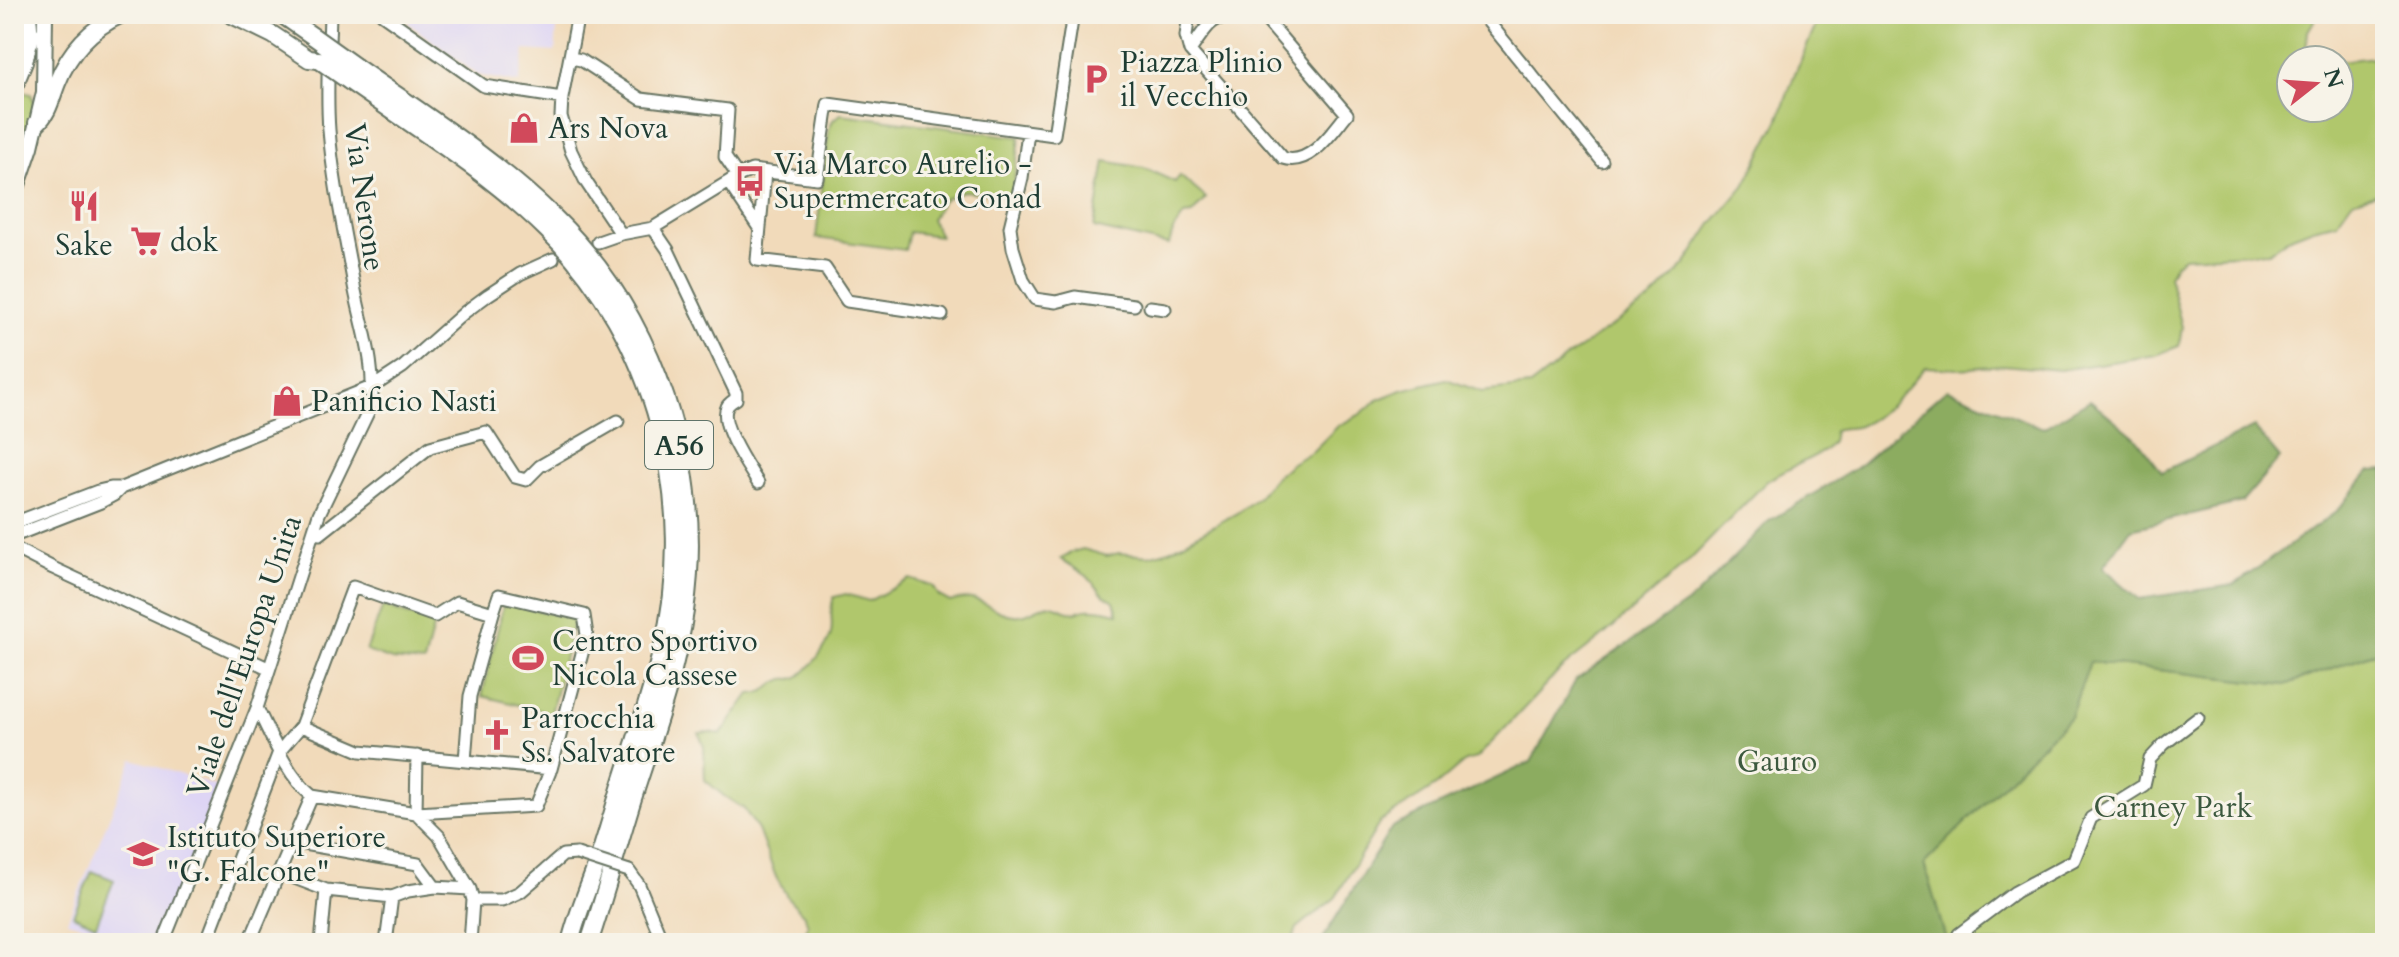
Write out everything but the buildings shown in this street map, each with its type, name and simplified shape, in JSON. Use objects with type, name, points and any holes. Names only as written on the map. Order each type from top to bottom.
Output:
[{"type":"highway","points":[[28,14],[30,41]]},
{"type":"highway","points":[[39,115],[46,115],[58,82],[81,42],[122,14]]},
{"type":"highway","points":[[230,14],[273,35],[309,59],[319,60]]},
{"type":"highway","name":"A56","points":[[260,14],[319,60],[352,74],[491,163],[523,188],[572,235],[606,277],[640,334],[655,369],[675,430],[688,503],[690,553],[685,613],[663,703],[589,943]]},
{"type":"highway","name":"A56","points":[[281,14],[314,37],[352,74],[495,185],[563,247],[593,285],[625,339],[648,389],[669,473],[674,520],[671,602],[652,689],[595,868],[576,915],[570,943]]},
{"type":"highway","points":[[297,14],[305,20],[314,37]]},
{"type":"main road","points":[[35,14],[30,41],[16,81],[33,90],[39,115]]},
{"type":"main road","points":[[14,191],[39,115],[45,78],[45,14]]},
{"type":"main road","points":[[14,167],[14,175]]},
{"type":"street","name":"Via Nerone","points":[[330,14],[329,133],[353,283],[374,386]]},
{"type":"street","points":[[382,14],[484,86],[562,98]]},
{"type":"street","points":[[578,14],[561,116],[571,151],[598,203],[621,234]]},
{"type":"street","points":[[598,242],[653,228],[752,170],[817,178],[828,104],[1054,135],[1073,14]]},
{"type":"street","points":[[1189,14],[1186,36],[1190,51],[1283,158],[1292,161],[1300,159],[1322,144],[1347,114],[1259,14],[1227,15],[1209,22],[1190,51]]},
{"type":"street","points":[[1482,14],[1602,161]]},
{"type":"street","points":[[571,58],[581,60],[641,99],[728,110],[725,157],[733,179],[760,228]]},
{"type":"street","points":[[1028,132],[1022,178],[1010,227],[1023,280],[1035,299],[1056,302],[1075,297],[1134,305]]},
{"type":"street","points":[[765,172],[757,260],[825,268],[847,301],[942,315]]},
{"type":"street","points":[[653,228],[668,250],[736,393],[736,399],[727,405],[728,430],[758,483]]},
{"type":"street","points":[[16,539],[32,518],[98,491],[121,488],[374,386],[403,367],[488,295],[520,274],[553,259]]},
{"type":"street","points":[[1150,307],[1165,309]]},
{"type":"street","name":"Viale dell'Europa Unita","points":[[163,943],[257,708],[319,514],[371,406],[374,386]]},
{"type":"street","points":[[313,533],[320,534],[430,447],[486,432],[515,477],[526,480],[540,466],[618,421]]},
{"type":"street","points":[[16,539],[101,502],[121,488]]},
{"type":"street","points":[[16,539],[53,568],[268,668]]},
{"type":"street","points":[[206,943],[279,752],[301,726],[353,587],[435,616],[457,602],[493,613]]},
{"type":"street","points":[[257,708],[279,752],[305,791],[312,796],[416,813],[536,806],[551,769],[587,635],[584,615],[499,595],[470,696],[465,761]]},
{"type":"street","points":[[1954,943],[1959,934],[2015,892],[2074,860],[2091,818],[2144,785],[2150,759],[2198,718]]},
{"type":"street","points":[[301,726],[360,751],[551,769]]},
{"type":"street","points":[[417,756],[416,813],[439,836],[472,894],[470,943]]},
{"type":"street","points":[[249,943],[312,796]]},
{"type":"street","points":[[292,842],[418,864],[435,887]]},
{"type":"street","points":[[279,872],[326,890],[392,897],[435,887],[502,900],[520,892],[563,855],[577,854],[629,871],[639,885],[663,943]]},
{"type":"street","points":[[321,943],[326,890]]},
{"type":"street","points":[[386,943],[392,897]]},
{"type":"shaded area","points":[[414,14],[558,14],[555,52],[525,50],[519,83],[478,75],[408,23]]},
{"type":"shaded area","name":"Istituto Superiore \"G. Falcone\"","points":[[133,759],[221,788],[157,942],[67,921]]},
{"type":"green space","points":[[1821,14],[2314,14],[2316,18],[2308,31],[2307,44],[2275,44],[2275,124],[2355,124],[2355,59],[2385,56],[2385,204],[2375,194],[2352,201],[2337,222],[2290,237],[2269,252],[2184,257],[2175,264],[2169,276],[2182,327],[2179,346],[2156,355],[2060,370],[2002,365],[1958,369],[1925,367],[1878,416],[1856,427],[1834,430],[1832,442],[1824,451],[1768,480],[1687,563],[1561,669],[1477,758],[1465,761],[1437,785],[1380,822],[1335,898],[1297,928],[1293,939],[1295,943],[800,943],[808,926],[805,916],[788,898],[776,877],[758,830],[744,809],[705,780],[704,747],[699,733],[721,734],[750,694],[762,692],[775,683],[796,678],[806,671],[829,639],[834,597],[846,594],[869,601],[910,579],[933,586],[939,596],[950,602],[978,600],[1014,615],[1050,605],[1071,612],[1090,609],[1118,613],[1114,601],[1087,576],[1061,559],[1083,549],[1107,556],[1119,553],[1148,556],[1170,550],[1237,513],[1292,463],[1313,451],[1338,426],[1379,399],[1446,379],[1482,392],[1530,386],[1650,300],[1685,265],[1712,224],[1744,186],[1778,121]]},
{"type":"green space","points":[[23,92],[31,94],[33,115],[24,137],[14,146],[14,104]]},
{"type":"green space","points":[[841,114],[1020,137],[1012,196],[964,191],[944,199],[931,219],[940,236],[909,232],[905,250],[816,238],[829,129],[833,120]]},
{"type":"green space","points":[[1105,161],[1144,168],[1175,182],[1180,176],[1206,198],[1192,214],[1184,215],[1173,231],[1169,245],[1094,228]]},
{"type":"green space","name":"Gauro","points":[[1947,389],[2043,428],[2090,400],[2135,437],[2162,472],[2254,427],[2280,458],[2242,502],[2131,529],[2103,567],[2139,599],[2234,585],[2336,512],[2370,471],[2385,470],[2385,649],[2285,685],[2090,662],[2070,717],[1924,864],[1947,943],[1320,943],[1392,827],[1531,762],[1576,680],[1695,597],[1769,521],[1856,468]]},
{"type":"green space","name":"Centro Sportivo Nicola Cassese","points":[[504,602],[574,619],[551,713],[482,696]]},
{"type":"green space","points":[[383,606],[434,624],[424,663],[392,660],[366,651]]},
{"type":"green space","name":"Carney Park","points":[[2385,649],[2385,943],[1947,943],[1924,864],[2070,717],[2090,662],[2285,685]]},
{"type":"green space","points":[[92,871],[114,880],[96,925],[73,915]]},
{"type":"place","name":"Piazza Plinio il Vecchio","points":[[1096,79]]},
{"type":"place","name":"Ars Nova","points":[[524,128]]},
{"type":"place","name":"Via Marco Aurelio - Supermercato Conad","points":[[750,181]]},
{"type":"place","name":"Sake","points":[[84,206]]},
{"type":"place","name":"dok","points":[[146,241]]},
{"type":"place","name":"Panificio Nasti","points":[[287,401]]},
{"type":"place","name":"Centro Sportivo Nicola Cassese","points":[[528,658]]},
{"type":"place","name":"Parrocchia Ss. Salvatore","points":[[497,735]]},
{"type":"place","name":"Istituto Superiore \"G. Falcone\"","points":[[143,854]]}]
